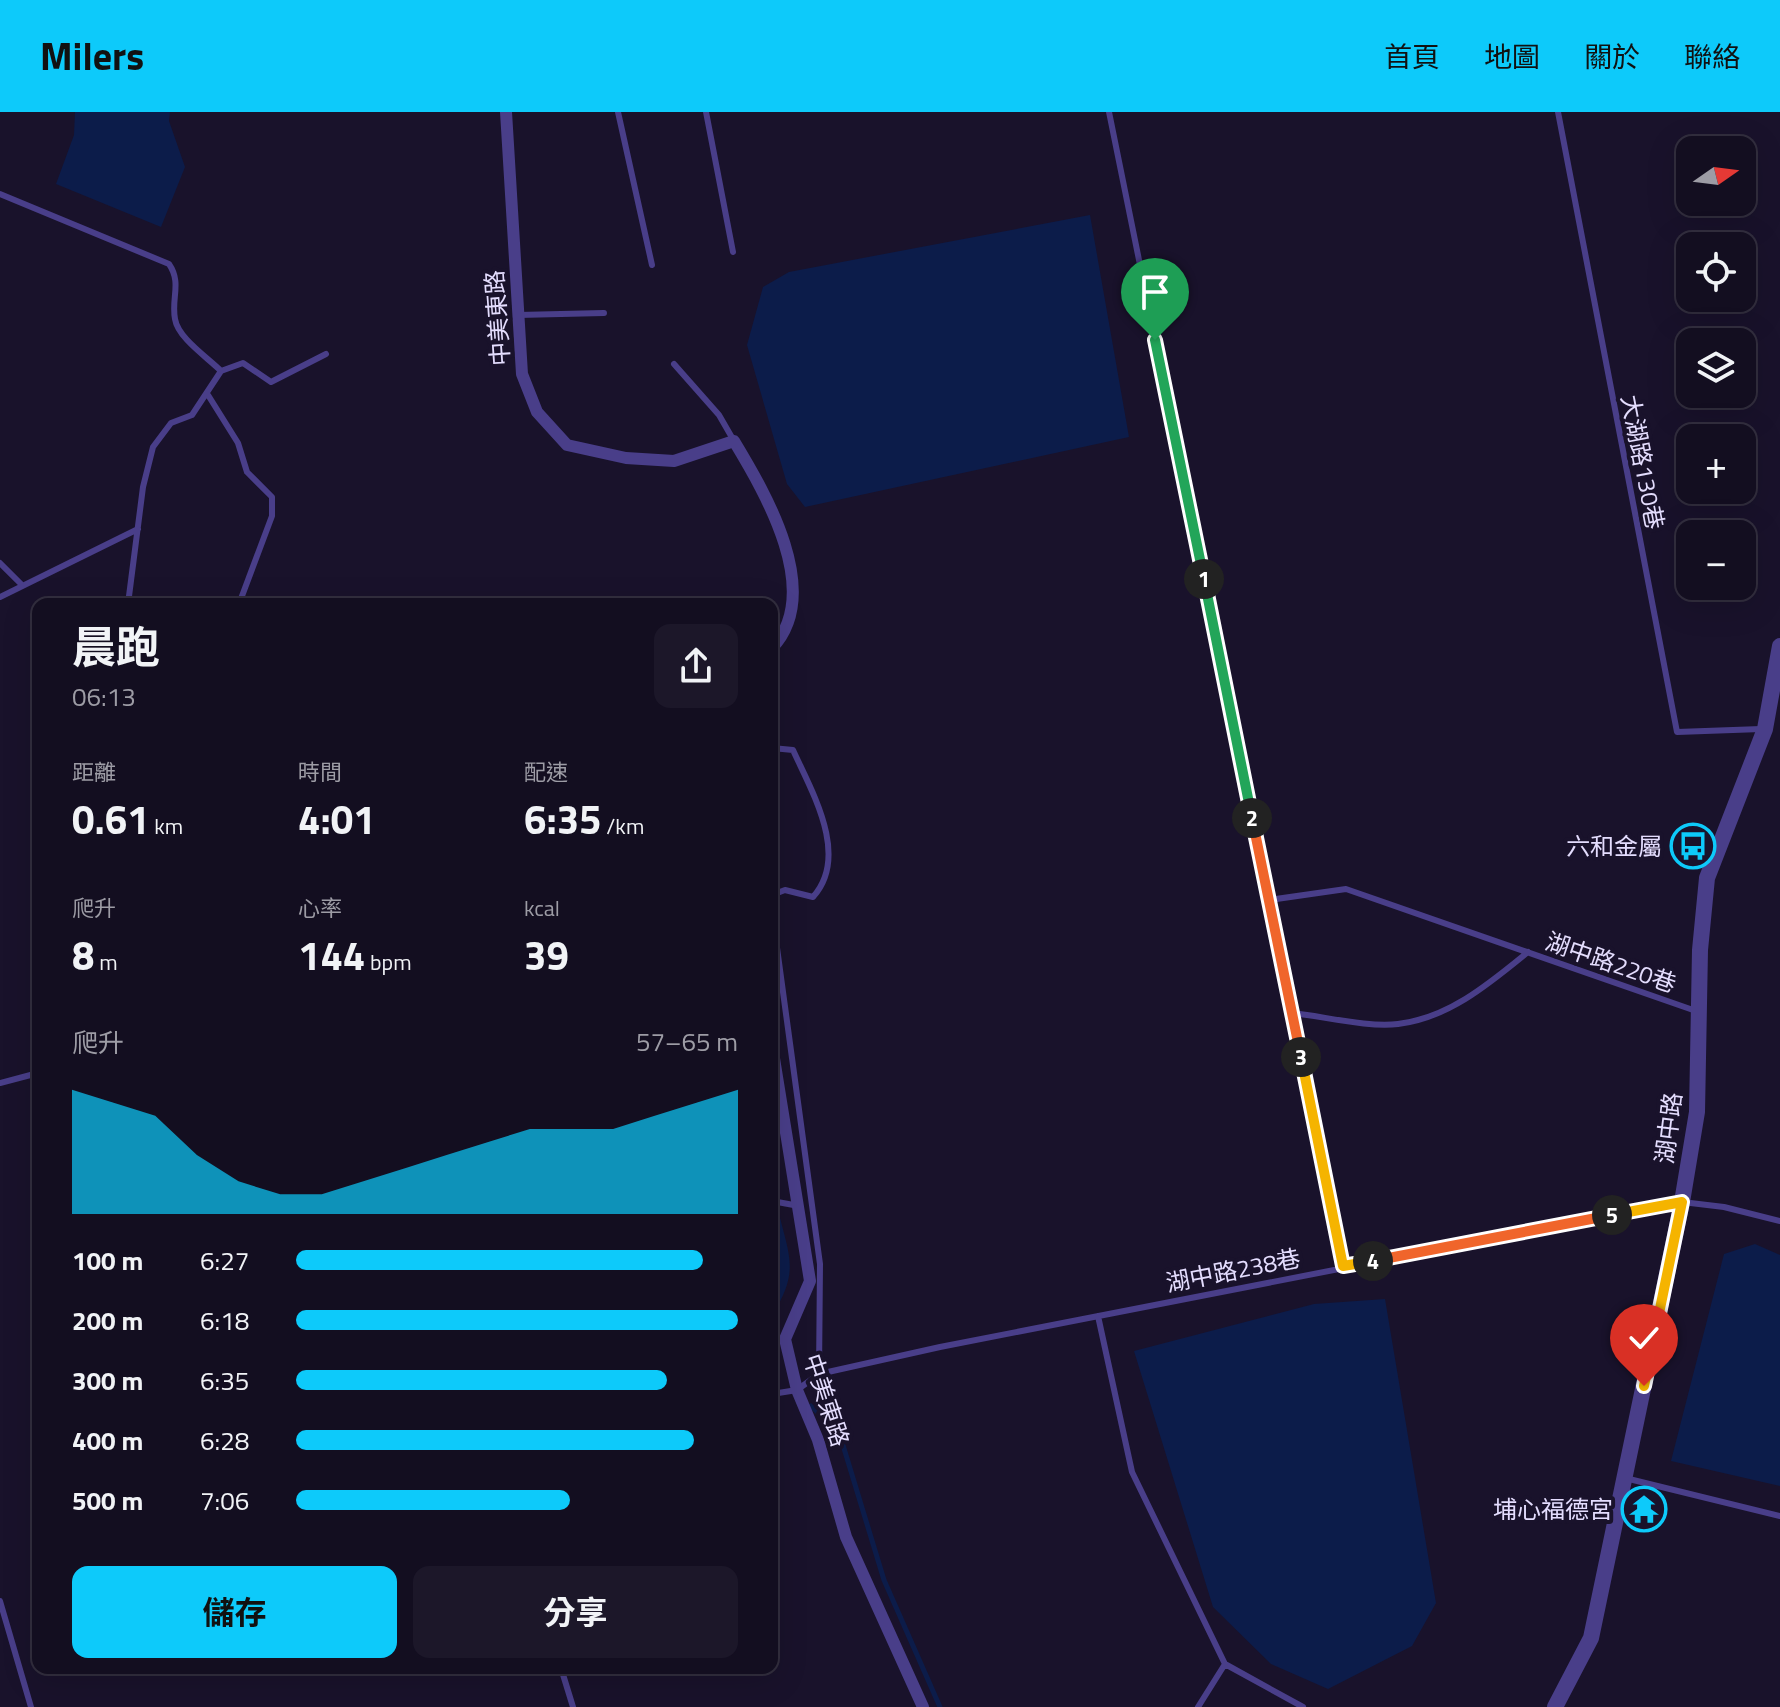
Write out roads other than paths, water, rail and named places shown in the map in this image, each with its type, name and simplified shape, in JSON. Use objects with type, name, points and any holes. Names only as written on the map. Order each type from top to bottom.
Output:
[{"type":"street","name":"中美東路","points":[[506,112],[522,374],[537,412],[567,445],[626,458],[674,461],[734,441]]},
{"type":"street","points":[[734,441],[769,501],[790,564],[794,607],[778,642]]},
{"type":"street","name":"湖中路","points":[[1555,1707],[1591,1638],[1682,1202],[1697,1112],[1700,950],[1707,878],[1765,729],[1780,646]]},
{"type":"street","name":"中美東路","points":[[778,1082],[810,1281],[785,1339],[797,1390],[818,1440],[846,1537],[923,1707]]},
{"type":"lane","points":[[618,112],[652,265]]},
{"type":"lane","points":[[706,112],[733,252]]},
{"type":"lane","points":[[1109,112],[1343,1266]]},
{"type":"lane","name":"大湖路130巷","points":[[1558,112],[1677,732],[1765,729]]},
{"type":"lane","points":[[0,194],[161,257],[177,276],[174,318],[179,330],[221,371]]},
{"type":"lane","points":[[518,315],[604,313]]},
{"type":"lane","points":[[129,598],[153,447],[171,423],[192,415],[221,371],[243,363],[271,382],[326,354]]},
{"type":"lane","points":[[674,364],[719,415],[734,441]]},
{"type":"lane","points":[[208,395],[238,443],[247,472],[272,497],[272,516],[241,598]]},
{"type":"lane","points":[[0,597],[138,529]]},
{"type":"lane","points":[[0,563],[22,585]]},
{"type":"lane","points":[[778,749],[793,750],[816,800],[830,848],[823,886],[813,897],[785,890],[778,893]]},
{"type":"lane","points":[[1269,900],[1346,889],[1528,952]]},
{"type":"lane","name":"湖中路220巷","points":[[1292,1013],[1396,1025],[1426,1017],[1475,994],[1528,952],[1699,1012]]},
{"type":"lane","points":[[778,955],[820,1264],[819,1374]]},
{"type":"lane","points":[[0,1083],[32,1075]]},
{"type":"lane","points":[[778,1202],[799,1206]]},
{"type":"lane","name":"湖中路238巷","points":[[797,1390],[819,1374],[1343,1266],[1682,1202],[1724,1207],[1780,1221]]},
{"type":"lane","points":[[1098,1316],[1132,1472],[1225,1664],[1303,1707]]},
{"type":"lane","points":[[778,1393],[797,1390]]},
{"type":"lane","points":[[1625,1478],[1780,1516]]},
{"type":"lane","points":[[0,1601],[31,1707]]},
{"type":"lane","points":[[1198,1707],[1225,1664]]},
{"type":"lane","points":[[563,1674],[573,1707]]},
{"type":"water","points":[[75,112],[170,112],[169,121],[185,167],[161,227],[56,184],[74,135]]},
{"type":"water","points":[[1090,215],[1129,437],[805,507],[787,484],[747,345],[763,287],[789,272]]},
{"type":"water","points":[[778,1214],[790,1265],[778,1305]]},
{"type":"water","points":[[1755,1244],[1780,1255],[1780,1486],[1671,1461],[1724,1254]]},
{"type":"water","points":[[1385,1299],[1436,1603],[1412,1646],[1328,1689],[1271,1664],[1213,1607],[1134,1351],[1314,1304]]},
{"type":"waterway","points":[[811,1406],[839,1432],[884,1580],[940,1707]]},
{"type":"place","name":"六和金屬","points":[[1693,846]]},
{"type":"place","name":"埔心福德宮","points":[[1644,1509]]}]
